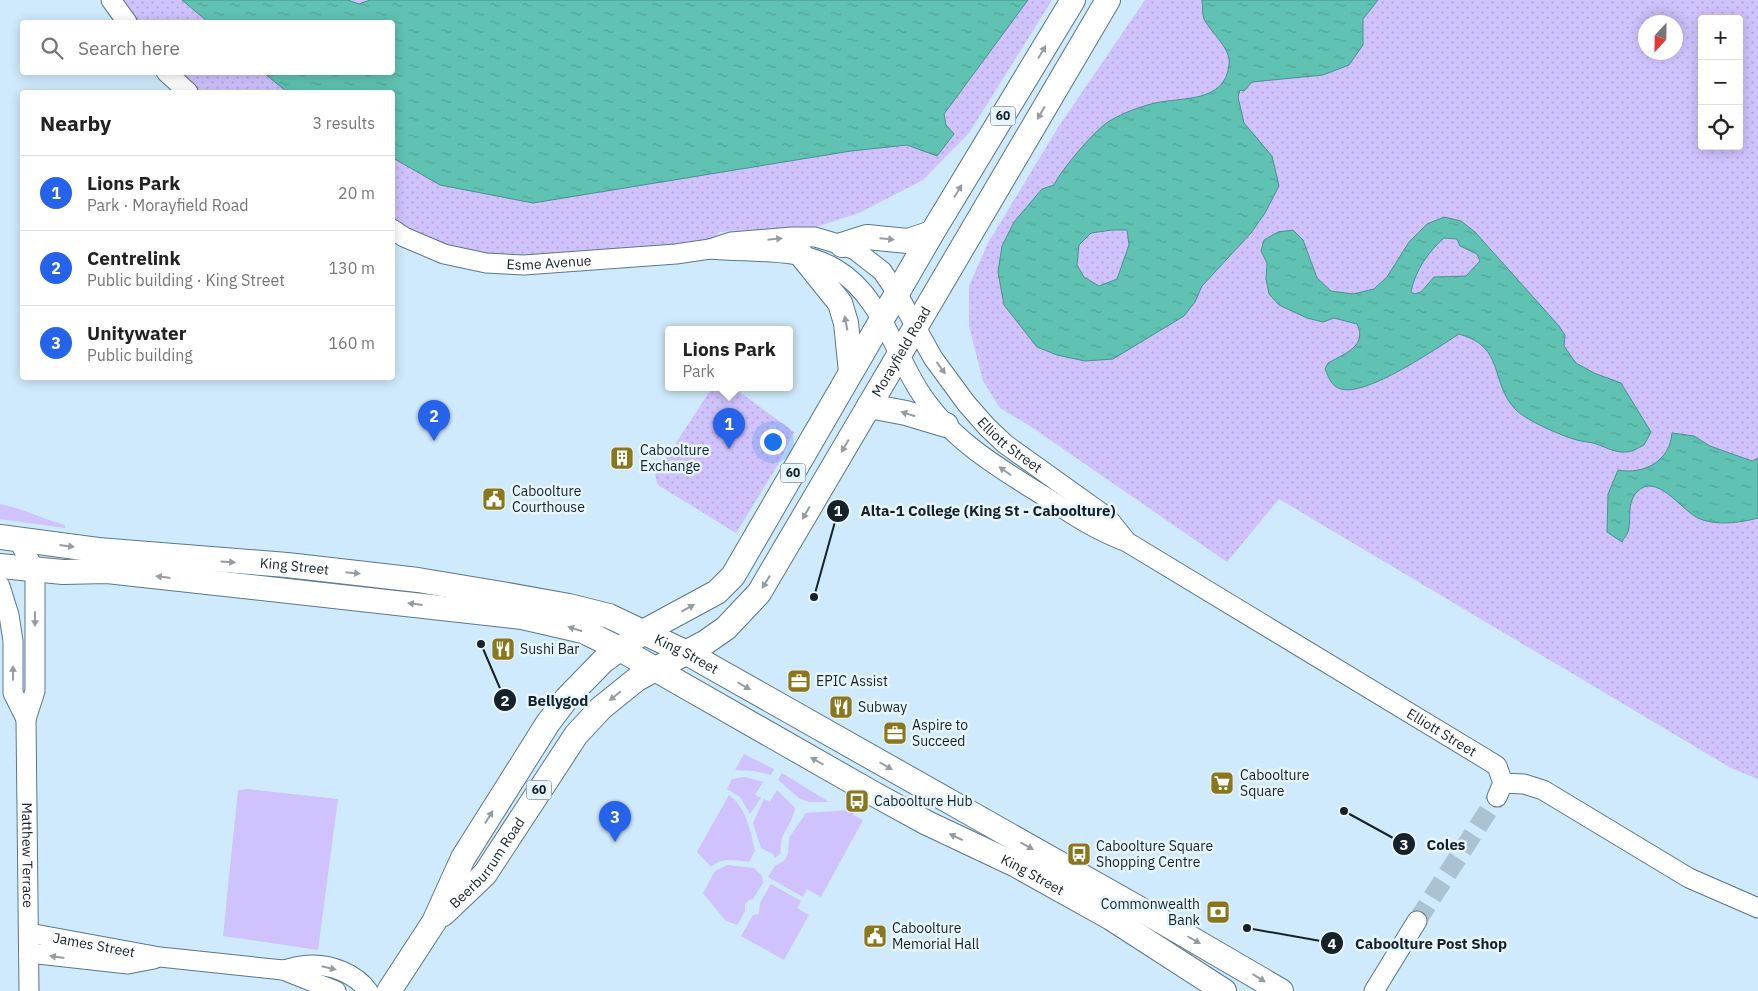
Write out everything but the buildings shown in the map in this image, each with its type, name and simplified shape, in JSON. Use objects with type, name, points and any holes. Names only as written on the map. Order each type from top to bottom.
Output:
[{"type":"main road","name":"60","points":[[620,649],[645,631],[710,596],[726,584],[749,551],[850,372],[1073,0]]},
{"type":"main road","name":"Morayfield Road","points":[[656,670],[726,628],[759,593],[1108,0]]},
{"type":"main road","points":[[842,244],[867,237],[908,241],[932,233]]},
{"type":"main road","points":[[803,257],[840,303],[846,323],[850,372]]},
{"type":"main road","points":[[869,406],[898,411],[946,426]]},
{"type":"main road","name":"King Street","points":[[9,539],[98,550],[287,565],[418,580],[569,606],[618,619],[687,653],[1170,926],[1281,991]]},
{"type":"main road","name":"King Street","points":[[0,566],[35,570],[138,574],[522,617],[584,631],[620,649],[874,794],[934,826],[1016,865],[1111,918],[1224,991]]},
{"type":"main road","name":"Beerburrum Road","points":[[389,991],[434,922],[463,858],[548,723],[579,684],[620,649]]},
{"type":"main road","name":"Beerburrum Road","points":[[434,922],[485,874],[576,735],[601,708],[620,692],[656,670]]},
{"type":"street","points":[[111,0],[126,20]]},
{"type":"street","points":[[169,75],[186,90]]},
{"type":"street","name":"Esme Avenue","points":[[395,231],[404,237],[444,254],[486,263],[524,265],[710,249],[803,257],[822,261],[846,275],[862,291],[881,320],[899,355]]},
{"type":"street","name":"Esme Avenue","points":[[710,249],[732,242],[815,237],[842,244],[872,262],[897,293]]},
{"type":"street","name":"Elliott Street","points":[[897,293],[933,358],[966,403],[987,427],[1020,454],[1107,517],[1127,542]]},
{"type":"street","name":"Elliott Street","points":[[899,355],[918,389],[946,426],[965,443],[1008,474],[1096,530],[1127,542],[1490,761],[1497,766],[1500,790],[1524,784],[1543,790],[1689,878],[1758,908]]},
{"type":"street","name":"Matthew Terrace","points":[[9,539],[35,570],[35,691],[26,719],[29,991]]},
{"type":"street","name":"Matthew Terrace","points":[[0,586],[9,615],[13,640],[13,693],[26,719]]},
{"type":"street","points":[[1374,991],[1417,920]]},
{"type":"street","name":"James Street","points":[[29,933],[160,957],[283,970],[336,991]]},
{"type":"street","name":"James Street","points":[[29,953],[128,964],[160,957]]},
{"type":"street","name":"James Street","points":[[283,970],[311,964],[326,967],[360,980],[368,991]]},
{"type":"shaded area","points":[[111,0],[1052,0],[969,133],[923,180],[859,213],[816,227],[719,232],[710,249],[486,263],[395,230],[395,90],[186,90],[168,75],[395,75],[395,20],[126,20]]},
{"type":"shaded area","points":[[1145,0],[1758,0],[1758,779],[1731,768],[1279,499],[1227,562],[1030,426],[1000,408],[983,381],[969,326],[969,286],[988,243],[1059,126]]},
{"type":"shaded area","points":[[710,391],[738,391],[794,432],[777,466],[736,533],[658,485],[655,475]]},
{"type":"shaded area","points":[[0,504],[65,525],[65,528],[0,519]]},
{"type":"shaded area","points":[[744,754],[774,769],[771,775],[754,771],[735,770]]},
{"type":"shaded area","points":[[782,773],[829,802],[809,802],[800,799],[778,780]]},
{"type":"shaded area","points":[[745,777],[763,782],[755,795],[761,798],[750,814],[740,797],[727,789],[732,779]]},
{"type":"shaded area","points":[[248,789],[338,799],[318,950],[223,936],[238,790]]},
{"type":"shaded area","points":[[777,790],[795,808],[783,835],[781,853],[775,858],[773,854],[761,848],[753,823],[764,799],[770,802]]},
{"type":"shaded area","points":[[729,795],[744,813],[755,851],[749,862],[724,860],[711,867],[697,852]]},
{"type":"shaded area","points":[[855,811],[853,815],[863,820],[821,897],[807,889],[803,897],[768,877],[775,866],[785,860],[788,853],[789,838],[806,813]]},
{"type":"shaded area","points":[[727,865],[754,868],[762,876],[763,883],[753,899],[745,904],[745,911],[737,925],[726,921],[703,893],[715,871]]},
{"type":"shaded area","points":[[771,884],[801,901],[797,908],[809,915],[784,960],[741,936],[753,915],[759,914],[760,903]]},
{"type":"water","points":[[182,0],[348,0],[359,4],[370,0],[1028,0],[944,114],[946,125],[954,134],[937,156],[907,145],[851,151],[533,203],[440,185],[395,159],[395,90],[285,90],[266,75],[395,75],[395,20],[206,20]]},
{"type":"water","points":[[1202,0],[1378,0],[1363,19],[1363,45],[1349,65],[1323,75],[1252,82],[1244,91],[1240,90],[1238,97],[1244,123],[1272,156],[1279,186],[1265,213],[1251,233],[1202,286],[1195,302],[1184,316],[1113,359],[1085,361],[1057,355],[1037,347],[1004,305],[998,272],[1002,246],[1014,222],[1042,189],[1054,185],[1078,151],[1108,122],[1143,106],[1201,96],[1220,86],[1226,77],[1229,59],[1224,47],[1204,19]],"holes":[[[1127,230],[1129,245],[1117,279],[1099,286],[1084,277],[1077,265],[1079,245],[1091,233]]]},
{"type":"water","points":[[1444,217],[1461,221],[1475,232],[1559,326],[1565,335],[1564,346],[1576,363],[1594,373],[1621,383],[1651,432],[1644,445],[1626,452],[1617,451],[1566,436],[1529,419],[1516,410],[1508,399],[1502,388],[1491,356],[1484,347],[1474,340],[1459,334],[1419,360],[1367,386],[1352,390],[1341,389],[1333,384],[1325,369],[1328,363],[1347,353],[1357,344],[1360,332],[1357,324],[1334,318],[1323,322],[1307,318],[1279,305],[1269,294],[1266,279],[1267,263],[1261,251],[1264,240],[1278,232],[1293,230],[1303,240],[1317,278],[1331,291],[1353,294],[1374,289],[1387,277],[1409,242],[1427,224]],"holes":[[[1444,238],[1457,239],[1460,246],[1477,254],[1480,261],[1466,276],[1434,277],[1421,292],[1414,294],[1411,292],[1419,269],[1433,249]]]},
{"type":"water","points":[[1672,433],[1694,436],[1710,446],[1752,461],[1758,458],[1758,518],[1728,523],[1705,521],[1692,514],[1669,494],[1652,486],[1644,487],[1634,497],[1630,507],[1628,532],[1622,542],[1607,532],[1608,494],[1618,470],[1637,470],[1654,464],[1666,451]]},
{"type":"tunnel","points":[[1417,921],[1497,797]]},
{"type":"place","name":"Centrelink","points":[[434,441]]},
{"type":"place","name":"Lions Park","points":[[729,449]]},
{"type":"place","name":"Caboolture Exchange","points":[[622,458]]},
{"type":"place","name":"Caboolture Courthouse","points":[[494,499]]},
{"type":"place","name":"Alta-1 College (King St - Caboolture)","points":[[814,597]]},
{"type":"place","name":"Bellygod","points":[[481,644]]},
{"type":"place","name":"Sushi Bar","points":[[503,649]]},
{"type":"place","name":"EPIC Assist","points":[[799,681]]},
{"type":"place","name":"Subway","points":[[841,707]]},
{"type":"place","name":"Aspire to Succeed","points":[[895,733]]},
{"type":"place","name":"Caboolture Square","points":[[1222,783]]},
{"type":"place","name":"Caboolture Hub","points":[[857,801]]},
{"type":"place","name":"Coles","points":[[1344,811]]},
{"type":"place","name":"Unitywater","points":[[615,842]]},
{"type":"place","name":"Caboolture Square Shopping Centre","points":[[1079,854]]},
{"type":"place","name":"Commonwealth Bank","points":[[1218,912]]},
{"type":"place","name":"Caboolture Post Shop","points":[[1247,928]]},
{"type":"place","name":"Caboolture Memorial Hall","points":[[875,936]]}]
